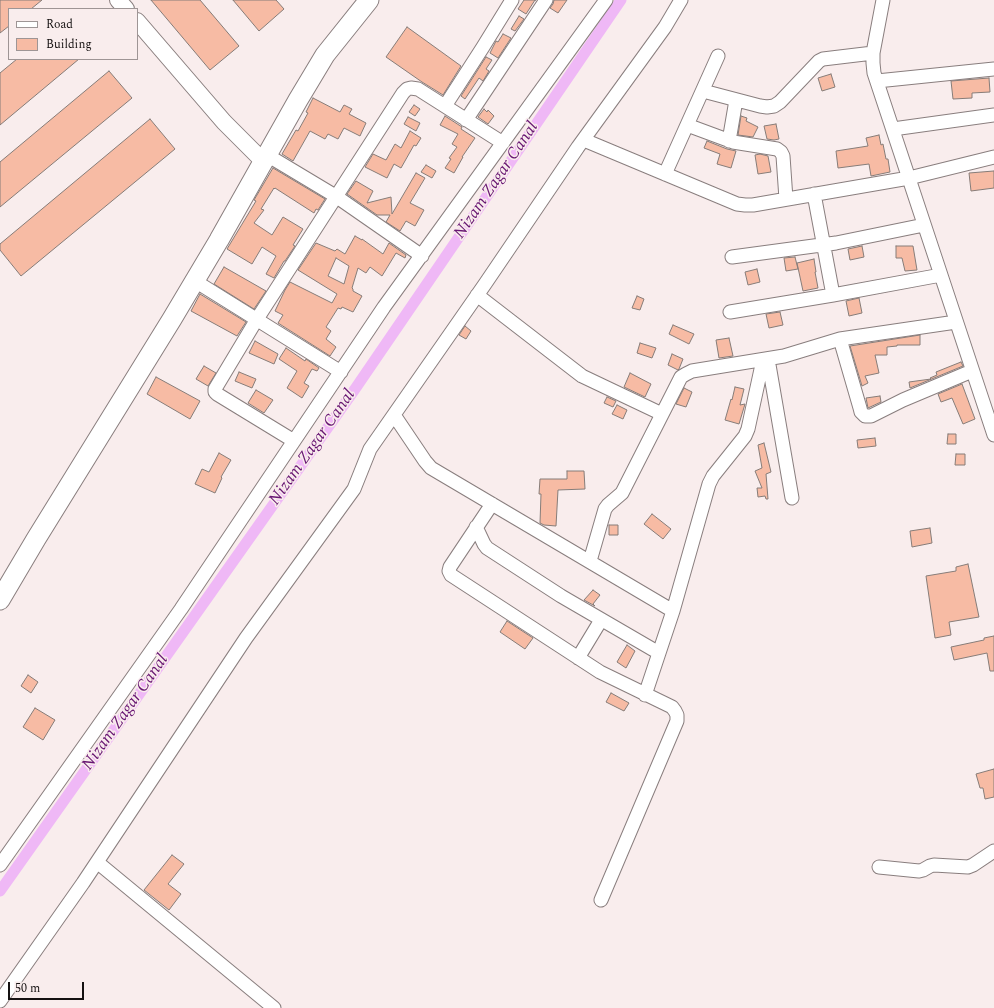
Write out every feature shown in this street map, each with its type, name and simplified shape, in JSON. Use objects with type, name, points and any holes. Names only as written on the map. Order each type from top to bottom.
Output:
[{"type":"highway","points":[[0,600],[44,525],[219,240],[325,55],[369,0]]},
{"type":"main road","points":[[118,0],[125,8]]},
{"type":"main road","points":[[138,22],[224,122],[266,158]]},
{"type":"street","points":[[445,106],[512,0]]},
{"type":"street","points":[[466,120],[546,0]]},
{"type":"street","points":[[0,865],[181,609],[384,307],[606,0]]},
{"type":"street","points":[[0,1001],[97,862],[246,638],[354,489],[368,454],[394,415],[584,140],[665,27],[681,0]]},
{"type":"street","points":[[883,0],[873,53],[874,73],[994,435]]},
{"type":"street","points":[[702,91],[760,106],[774,106],[780,102],[819,61],[823,59],[873,53]]},
{"type":"street","points":[[665,174],[718,56]]},
{"type":"street","points":[[877,81],[994,69]]},
{"type":"street","points":[[294,441],[216,394],[216,386],[257,319],[403,93],[407,89],[418,89],[503,143]]},
{"type":"street","points":[[729,141],[736,100]]},
{"type":"street","points":[[893,129],[993,118]]},
{"type":"street","points":[[687,125],[729,141],[778,149],[783,156],[786,199]]},
{"type":"street","points":[[584,140],[737,204],[753,205],[909,178],[994,157]]},
{"type":"street","points":[[266,158],[337,197],[422,256]]},
{"type":"street","points":[[814,194],[833,295]]},
{"type":"street","points":[[732,257],[824,245],[924,225]]},
{"type":"street","points":[[730,312],[941,275]]},
{"type":"street","points":[[195,280],[341,372]]},
{"type":"street","points":[[477,296],[582,376],[662,414]]},
{"type":"street","points":[[590,562],[605,509],[622,493],[681,377],[692,371],[784,356],[840,339],[956,322]]},
{"type":"street","points":[[840,339],[861,412],[865,416],[871,416],[903,400],[972,371]]},
{"type":"street","points":[[765,359],[792,498]]},
{"type":"street","points":[[645,695],[673,611],[709,484],[713,476],[746,436],[765,359]]},
{"type":"street","points":[[394,415],[431,468],[673,611]]},
{"type":"street","points":[[492,504],[450,567],[449,571],[451,575],[605,676],[672,707],[677,715],[677,721],[601,900]]},
{"type":"street","points":[[476,527],[487,548],[561,596],[659,653]]},
{"type":"street","points":[[578,658],[601,620]]},
{"type":"street","points":[[878,867],[919,871],[934,865],[968,867],[994,851]]},
{"type":"street","points":[[97,862],[274,1008]]},
{"type":"building","points":[[0,0],[42,0],[32,8],[8,8],[8,27],[0,33]]},
{"type":"building","points":[[151,0],[200,0],[239,46],[210,70]]},
{"type":"building","points":[[233,0],[276,0],[284,9],[259,31]]},
{"type":"building","points":[[524,0],[535,0],[526,14],[518,9]]},
{"type":"building","points":[[554,0],[567,0],[558,13],[550,8]]},
{"type":"building","points":[[519,16],[524,19],[515,31],[511,29]]},
{"type":"building","points":[[407,27],[461,66],[443,95],[386,57]]},
{"type":"building","points":[[503,34],[511,38],[498,58],[490,53],[496,41],[498,42]]},
{"type":"building","points":[[486,57],[492,60],[486,69],[489,71],[483,81],[479,78],[465,99],[461,96]]},
{"type":"building","points":[[16,60],[78,60],[0,125],[0,73]]},
{"type":"building","points":[[109,71],[132,98],[0,207],[0,162]]},
{"type":"building","points":[[831,74],[835,87],[822,91],[818,78]]},
{"type":"building","points":[[989,78],[990,92],[972,93],[972,98],[953,99],[951,81]]},
{"type":"building","points":[[313,98],[340,112],[344,105],[352,109],[349,114],[366,123],[360,136],[344,128],[338,139],[328,134],[325,139],[310,131],[293,161],[282,154],[308,113],[306,112]]},
{"type":"building","points":[[414,105],[420,109],[415,116],[409,112]]},
{"type":"building","points":[[484,109],[487,112],[488,110],[494,116],[488,124],[478,117]]},
{"type":"building","points":[[445,116],[475,138],[462,157],[454,173],[445,168],[451,159],[449,158],[457,147],[452,144],[458,134],[440,125]]},
{"type":"building","points":[[741,116],[747,118],[746,121],[758,127],[753,137],[738,135]]},
{"type":"building","points":[[408,117],[420,123],[416,131],[404,124]]},
{"type":"building","points":[[150,119],[175,149],[21,276],[0,250],[0,244]]},
{"type":"building","points":[[776,124],[779,139],[767,139],[764,126]]},
{"type":"building","points":[[410,131],[421,138],[416,146],[414,145],[401,168],[394,164],[387,178],[365,167],[373,154],[386,160],[395,144],[401,148]]},
{"type":"building","points":[[879,135],[881,145],[883,144],[886,159],[888,159],[890,172],[871,176],[869,164],[838,168],[836,151],[868,146],[866,138]]},
{"type":"building","points":[[707,141],[736,151],[731,168],[717,164],[720,154],[704,148]]},
{"type":"building","points":[[760,154],[768,156],[771,172],[758,174],[755,155]]},
{"type":"building","points":[[426,165],[436,171],[432,178],[421,172]]},
{"type":"building","points":[[273,168],[325,199],[318,210],[316,209],[314,213],[274,188],[261,209],[264,210],[254,223],[272,235],[283,217],[303,229],[293,245],[295,246],[274,278],[266,274],[276,256],[262,247],[252,264],[227,249],[256,201],[254,200]]},
{"type":"building","points":[[994,171],[994,188],[971,191],[969,173]]},
{"type":"building","points":[[416,173],[425,178],[410,203],[424,210],[415,226],[406,221],[400,231],[386,222],[390,215],[377,215],[347,194],[356,181],[373,191],[367,203],[391,197],[392,214]]},
{"type":"building","points":[[355,236],[362,239],[383,254],[389,243],[406,255],[405,258],[396,253],[382,276],[370,267],[366,273],[358,268],[352,288],[353,291],[362,296],[353,312],[342,307],[341,309],[338,308],[326,327],[331,331],[326,339],[336,347],[330,356],[278,323],[283,315],[275,311],[290,282],[332,303],[337,294],[298,270],[316,243],[335,251],[337,249],[345,254]],"holes":[[[336,258],[349,266],[344,284],[328,276]]]},
{"type":"building","points":[[862,246],[864,257],[850,260],[848,249]]},
{"type":"building","points":[[896,246],[913,246],[917,270],[905,271],[902,258],[896,258]]},
{"type":"building","points":[[795,257],[798,269],[786,271],[784,258]]},
{"type":"building","points":[[814,259],[818,288],[803,291],[797,263]]},
{"type":"building","points":[[224,267],[266,291],[254,309],[214,284]]},
{"type":"building","points":[[757,269],[760,282],[748,285],[745,272]]},
{"type":"building","points":[[200,294],[246,322],[237,336],[191,311]]},
{"type":"building","points":[[637,296],[644,299],[640,310],[632,308]]},
{"type":"building","points":[[859,298],[862,313],[849,316],[846,301]]},
{"type":"building","points":[[780,312],[783,325],[769,328],[766,314]]},
{"type":"building","points":[[673,325],[694,334],[689,344],[669,334]]},
{"type":"building","points":[[465,326],[471,331],[466,339],[459,335]]},
{"type":"building","points":[[920,335],[920,345],[897,345],[887,347],[887,355],[875,355],[879,373],[865,376],[868,383],[862,386],[850,346]]},
{"type":"building","points":[[729,338],[733,356],[719,358],[716,340]]},
{"type":"building","points":[[255,341],[278,354],[274,364],[249,353]]},
{"type":"building","points":[[640,343],[656,348],[652,358],[637,353]]},
{"type":"building","points":[[286,348],[305,361],[306,359],[319,368],[317,371],[312,369],[304,383],[309,386],[302,398],[287,388],[297,371],[279,359]]},
{"type":"building","points":[[672,354],[683,359],[678,370],[668,365]]},
{"type":"building","points":[[961,362],[963,366],[910,388],[909,382],[931,379],[930,378],[937,375],[936,372]]},
{"type":"building","points":[[204,366],[216,373],[208,386],[196,379]]},
{"type":"building","points":[[239,372],[256,379],[252,388],[235,381]]},
{"type":"building","points":[[630,373],[651,384],[645,397],[624,387]]},
{"type":"building","points":[[156,377],[200,401],[190,419],[147,394]]},
{"type":"building","points":[[962,384],[975,419],[963,424],[952,398],[941,402],[938,394]]},
{"type":"building","points":[[735,387],[744,389],[740,405],[745,404],[739,424],[725,420]]},
{"type":"building","points":[[684,388],[692,392],[686,407],[676,404]]},
{"type":"building","points":[[256,390],[273,400],[264,413],[248,403]]},
{"type":"building","points":[[880,396],[881,402],[868,408],[866,398]]},
{"type":"building","points":[[607,397],[616,401],[613,407],[604,403]]},
{"type":"building","points":[[617,405],[627,410],[623,419],[612,414]]},
{"type":"building","points":[[948,434],[956,434],[956,444],[947,444]]},
{"type":"building","points":[[875,438],[876,446],[858,448],[857,440]]},
{"type":"building","points":[[764,443],[771,472],[766,474],[768,499],[766,499],[765,496],[758,497],[757,488],[762,488],[755,471],[762,468],[758,445]]},
{"type":"building","points":[[219,453],[231,460],[221,477],[222,478],[215,493],[195,484],[202,469],[209,472]]},
{"type":"building","points":[[956,454],[965,454],[965,465],[955,465]]},
{"type":"building","points":[[567,471],[584,471],[585,489],[558,490],[556,526],[544,525],[540,523],[540,479],[567,479]]},
{"type":"building","points":[[652,514],[671,529],[663,539],[644,524]]},
{"type":"building","points":[[609,525],[618,525],[618,535],[609,535]]},
{"type":"building","points":[[930,528],[932,543],[912,547],[910,531]]},
{"type":"building","points":[[968,564],[979,617],[949,622],[951,635],[935,638],[926,576],[956,571],[956,567]]},
{"type":"building","points":[[593,590],[600,595],[593,604],[595,606],[584,600]]},
{"type":"building","points":[[507,621],[533,638],[525,649],[500,632]]},
{"type":"building","points":[[994,636],[994,671],[990,671],[987,653],[954,660],[951,647],[984,640],[984,638]]},
{"type":"building","points":[[627,645],[635,651],[626,668],[617,662]]},
{"type":"building","points":[[28,675],[38,682],[31,693],[21,686]]},
{"type":"building","points":[[611,693],[629,703],[624,711],[606,702]]},
{"type":"building","points":[[35,708],[55,720],[43,740],[23,727]]},
{"type":"building","points":[[994,769],[994,797],[985,799],[983,788],[980,788],[976,774]]},
{"type":"building","points":[[172,855],[184,864],[168,884],[181,894],[169,910],[144,890]]},
{"type":"waterway","name":"Nizam Zagar Canal","points":[[0,891],[355,389],[621,0]]}]
